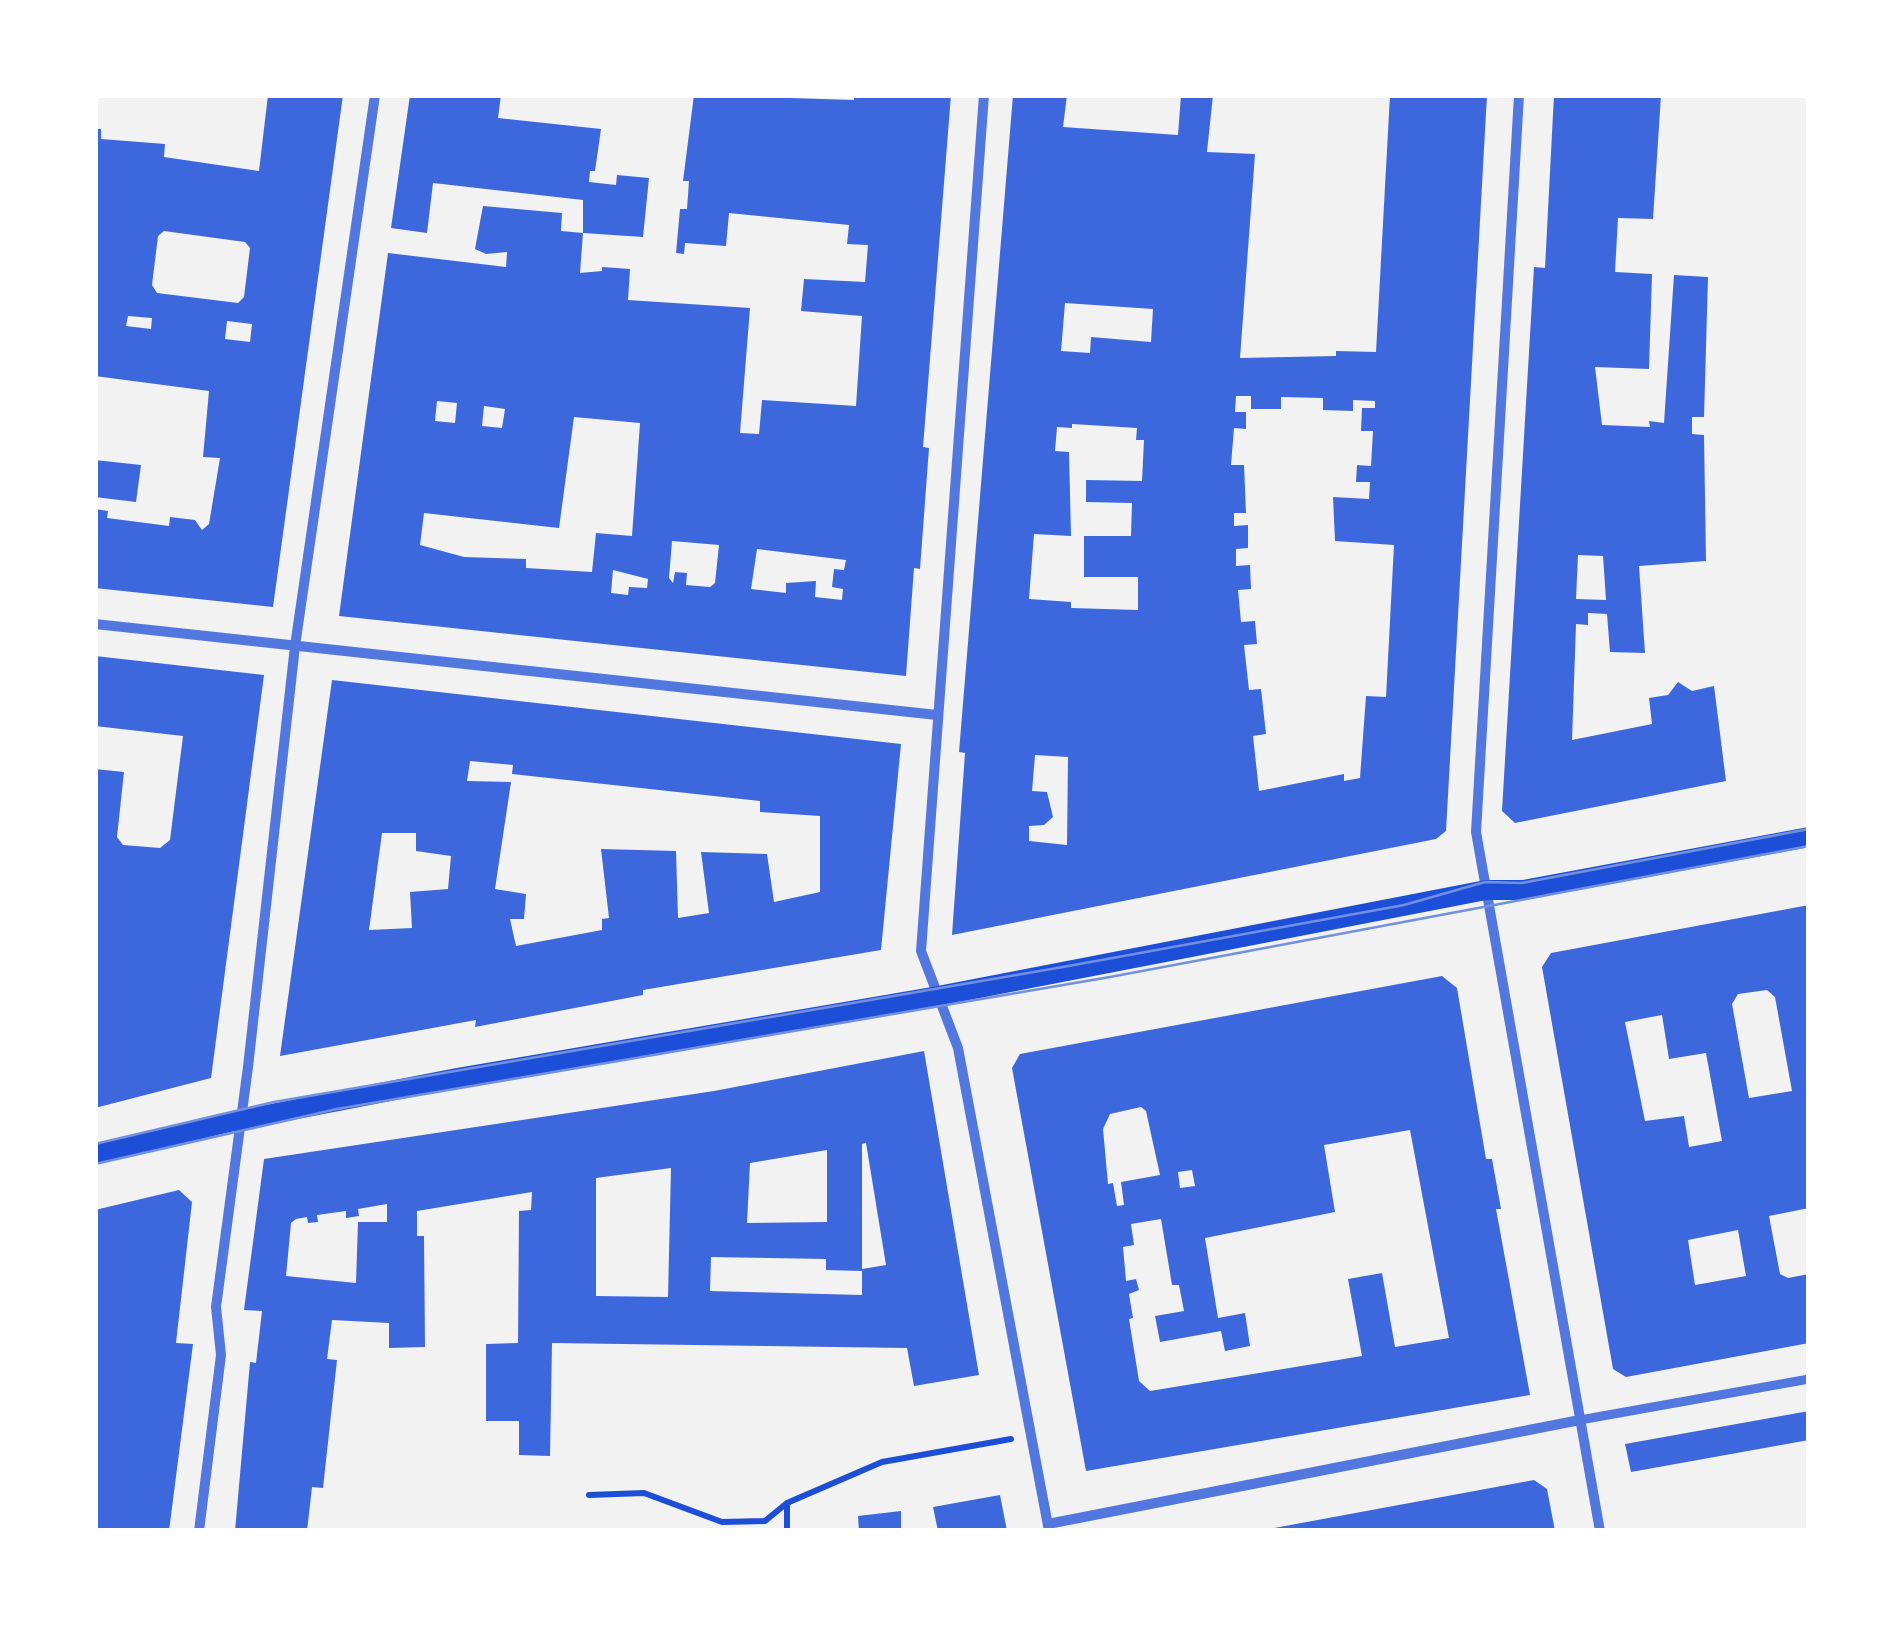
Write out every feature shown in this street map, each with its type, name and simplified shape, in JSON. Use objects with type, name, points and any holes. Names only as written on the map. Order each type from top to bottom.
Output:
[{"type":"main road","points":[[95,1154],[242,1120],[457,1078],[938,996],[1486,890],[1523,890],[1809,836]]},
{"type":"street","points":[[199,1531],[221,1355],[216,1307],[242,1120],[296,646],[375,95]]},
{"type":"street","points":[[984,95],[921,951],[958,1048],[1048,1528],[1580,1420],[1809,1379]]},
{"type":"street","points":[[1519,95],[1476,832],[1486,908],[1600,1531]]},
{"type":"street","points":[[95,624],[937,715]]},
{"type":"path","points":[[589,1495],[644,1493],[722,1522],[765,1521],[787,1503],[882,1462],[1032,1435]]},
{"type":"path","points":[[787,1503],[787,1531]]},
{"type":"building","points":[[268,95],[343,95],[273,607],[95,588],[95,509],[108,511],[107,518],[169,526],[170,517],[195,520],[202,530],[209,524],[220,458],[203,457],[209,391],[95,376],[95,129],[101,129],[101,139],[165,144],[164,157],[259,171]],"holes":[[[164,231],[245,242],[250,248],[244,297],[238,303],[157,293],[152,285],[158,236]],[[128,316],[152,318],[151,329],[126,326]],[[227,321],[252,324],[250,342],[225,339]]]},
{"type":"building","points":[[410,95],[501,95],[498,118],[601,129],[595,171],[590,171],[589,182],[616,185],[617,175],[649,178],[643,237],[583,233],[583,200],[433,183],[427,233],[391,228]]},
{"type":"building","points":[[694,95],[854,100],[854,95],[951,95],[923,447],[929,448],[920,569],[914,568],[906,676],[339,616],[388,253],[506,267],[507,252],[486,254],[475,249],[483,206],[562,213],[561,231],[583,233],[580,273],[602,271],[602,267],[630,269],[628,300],[750,308],[740,433],[759,434],[762,400],[856,406],[862,316],[801,311],[804,279],[865,282],[868,245],[847,244],[849,225],[729,213],[726,246],[685,243],[684,254],[676,253],[680,209],[687,209],[689,181],[683,181]],"holes":[[[437,401],[457,403],[455,423],[435,421]],[[484,406],[505,409],[502,428],[482,426]],[[574,417],[640,423],[632,536],[596,533],[592,572],[526,568],[526,559],[464,557],[420,545],[424,513],[559,528]],[[672,541],[719,545],[715,583],[710,587],[686,585],[687,573],[675,572],[673,583],[669,578]],[[757,549],[846,560],[844,570],[834,569],[832,587],[843,589],[842,600],[815,597],[816,581],[786,583],[786,593],[751,589]],[[613,570],[648,579],[647,588],[629,587],[628,595],[611,593]]]},
{"type":"building","points":[[1013,95],[1067,95],[1063,127],[1178,135],[1181,95],[1213,95],[1207,152],[1255,154],[1240,358],[1376,352],[1390,95],[1487,95],[1446,831],[1436,839],[952,935],[965,753],[959,752]],"holes":[[[1065,303],[1153,309],[1151,342],[1091,337],[1090,353],[1061,351]],[[1236,396],[1251,396],[1251,409],[1281,409],[1281,397],[1323,398],[1323,410],[1353,411],[1353,400],[1375,401],[1375,408],[1362,408],[1361,431],[1373,431],[1371,466],[1357,465],[1356,482],[1370,482],[1369,499],[1333,497],[1335,541],[1394,545],[1386,697],[1366,696],[1360,778],[1344,781],[1344,774],[1259,791],[1253,736],[1266,734],[1261,689],[1249,690],[1244,645],[1257,644],[1255,621],[1241,622],[1238,590],[1251,589],[1250,565],[1236,566],[1236,549],[1248,548],[1248,525],[1234,526],[1234,513],[1246,513],[1244,465],[1231,465],[1234,428],[1246,429],[1246,412],[1235,412]],[[1072,424],[1137,428],[1136,440],[1144,440],[1142,481],[1086,480],[1086,502],[1132,503],[1131,536],[1084,536],[1084,577],[1138,577],[1138,610],[1071,608],[1071,602],[1029,599],[1034,534],[1071,536],[1069,452],[1055,451],[1057,427],[1072,428]],[[1035,755],[1068,757],[1067,845],[1029,841],[1029,826],[1044,825],[1053,817],[1047,792],[1032,791]]]},
{"type":"building","points":[[1554,95],[1661,95],[1653,219],[1618,218],[1615,272],[1652,274],[1649,369],[1595,367],[1602,425],[1650,427],[1649,421],[1664,423],[1674,275],[1708,277],[1704,417],[1692,417],[1692,434],[1704,435],[1706,561],[1639,566],[1645,653],[1610,652],[1607,614],[1588,613],[1588,625],[1576,624],[1572,740],[1652,724],[1649,698],[1668,695],[1678,682],[1692,691],[1714,686],[1726,781],[1515,823],[1502,811],[1534,267],[1545,268]],"holes":[[[1578,555],[1603,556],[1606,600],[1576,599]]]},
{"type":"building","points":[[95,460],[141,465],[136,502],[95,497]]},
{"type":"building","points":[[95,656],[264,675],[211,1078],[95,1108],[95,769],[124,772],[117,837],[123,845],[160,848],[170,840],[183,736],[95,726]]},
{"type":"building","points":[[332,680],[901,744],[881,950],[643,990],[643,995],[475,1027],[476,1020],[280,1056]],"holes":[[[470,761],[513,765],[512,774],[760,801],[760,812],[820,816],[820,892],[774,902],[767,854],[701,852],[709,913],[678,918],[676,851],[601,849],[609,918],[602,919],[602,930],[516,946],[510,919],[524,919],[526,894],[495,889],[511,782],[467,781]],[[382,833],[416,833],[416,851],[451,856],[448,889],[410,892],[412,928],[369,930]]]},
{"type":"building","points":[[1809,905],[1809,1208],[1769,1216],[1780,1274],[1788,1278],[1809,1274],[1809,1343],[1626,1377],[1613,1369],[1542,967],[1551,953]],"holes":[[[1767,990],[1775,997],[1792,1091],[1749,1098],[1732,1004],[1738,994]],[[1662,1015],[1669,1059],[1706,1053],[1722,1141],[1689,1147],[1684,1116],[1645,1121],[1625,1022]],[[1738,1230],[1746,1276],[1695,1285],[1688,1240]]]},
{"type":"building","points":[[1442,976],[1457,988],[1486,1159],[1492,1159],[1501,1209],[1496,1209],[1530,1395],[1086,1471],[1012,1068],[1020,1054]],"holes":[[[1141,1107],[1146,1111],[1160,1175],[1121,1182],[1124,1205],[1117,1206],[1113,1183],[1108,1184],[1103,1129],[1110,1114]],[[1410,1130],[1449,1338],[1395,1347],[1382,1273],[1348,1279],[1362,1356],[1150,1391],[1139,1381],[1129,1319],[1133,1318],[1129,1294],[1139,1290],[1136,1279],[1126,1281],[1123,1247],[1134,1245],[1131,1224],[1161,1219],[1172,1285],[1179,1285],[1184,1311],[1155,1316],[1160,1342],[1221,1331],[1225,1351],[1250,1346],[1245,1313],[1218,1318],[1205,1238],[1335,1212],[1324,1145]],[[1192,1170],[1195,1186],[1180,1188],[1178,1172]]]},
{"type":"building","points":[[924,1051],[979,1375],[914,1386],[907,1348],[552,1343],[550,1456],[519,1455],[519,1421],[486,1421],[486,1344],[518,1343],[519,1211],[531,1210],[532,1192],[417,1211],[417,1236],[424,1236],[425,1347],[389,1348],[389,1323],[332,1320],[327,1359],[337,1360],[323,1488],[312,1487],[307,1531],[235,1531],[250,1362],[256,1363],[262,1311],[244,1310],[264,1159],[714,1091]],"holes":[[[866,1143],[886,1265],[862,1269],[862,1144]],[[827,1150],[827,1222],[747,1223],[750,1163]],[[671,1168],[668,1297],[596,1296],[596,1178]],[[387,1204],[387,1222],[358,1222],[356,1283],[286,1276],[291,1223],[307,1217],[308,1223],[318,1222],[317,1215],[346,1211],[346,1218],[359,1216],[358,1209]],[[711,1257],[826,1259],[826,1270],[862,1271],[862,1295],[710,1291]]]},
{"type":"building","points":[[179,1190],[192,1202],[176,1343],[193,1344],[169,1531],[95,1531],[95,1210]]},
{"type":"building","points":[[1809,1411],[1809,1440],[1631,1472],[1625,1444]]},
{"type":"building","points":[[1534,1480],[1547,1489],[1555,1531],[1258,1531]]},
{"type":"building","points":[[1000,1495],[1007,1531],[938,1531],[933,1507]]},
{"type":"building","points":[[901,1511],[901,1531],[859,1531],[858,1516]]},
{"type":"tram line","points":[[95,1144],[274,1102],[1063,967],[1404,905],[1485,882],[1522,883],[1809,829]]},
{"type":"tram line","points":[[95,1164],[337,1109],[1110,977],[1809,846]]}]
